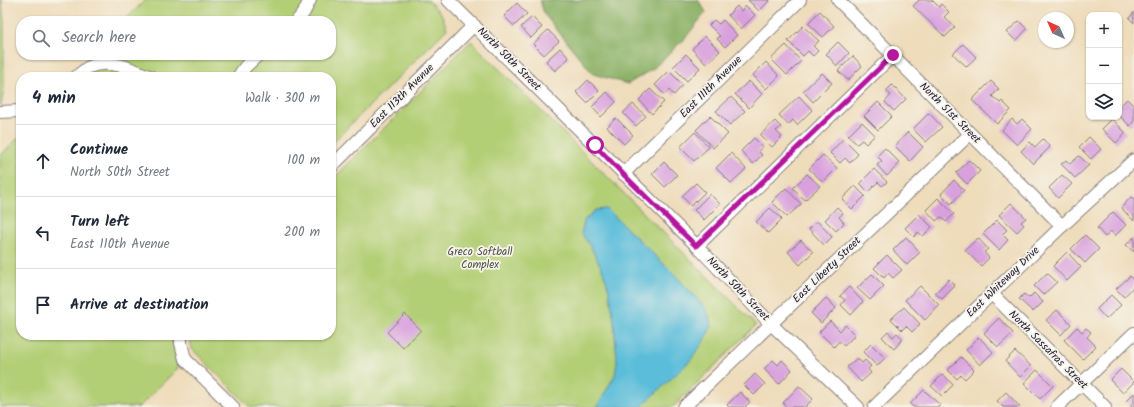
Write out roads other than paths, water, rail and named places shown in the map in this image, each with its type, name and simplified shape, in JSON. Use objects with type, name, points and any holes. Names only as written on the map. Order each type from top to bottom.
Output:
[{"type":"street","points":[[301,16],[310,0]]},
{"type":"street","name":"North 50th Street","points":[[448,0],[590,139],[771,324],[858,407]]},
{"type":"street","name":"East 111th Avenue","points":[[623,174],[800,0]]},
{"type":"street","name":"North 51st Street","points":[[838,0],[1062,226]]},
{"type":"street","name":"East 113th Avenue","points":[[336,162],[474,25]]},
{"type":"street","points":[[696,246],[893,55]]},
{"type":"street","points":[[242,72],[253,60]]},
{"type":"street","points":[[83,72],[88,68],[100,64],[119,66],[138,72]]},
{"type":"street","points":[[0,112],[16,111]]},
{"type":"street","name":"East Liberty Street","points":[[684,407],[970,134]]},
{"type":"street","name":"East Whiteway Drive","points":[[874,407],[1062,226],[1132,166]]},
{"type":"street","name":"North Sassafras Street","points":[[991,293],[1105,407]]},
{"type":"street","points":[[1057,407],[1134,332]]},
{"type":"street","points":[[181,340],[185,359],[233,407]]},
{"type":"water","points":[[607,209],[678,278],[706,309],[712,323],[706,338],[690,361],[641,407],[597,407],[615,375],[617,362],[614,321],[609,290],[603,271],[590,246],[581,233],[585,219],[596,210]]},
{"type":"park label","name":"Greco Softball Complex","points":[[480,258]]}]
